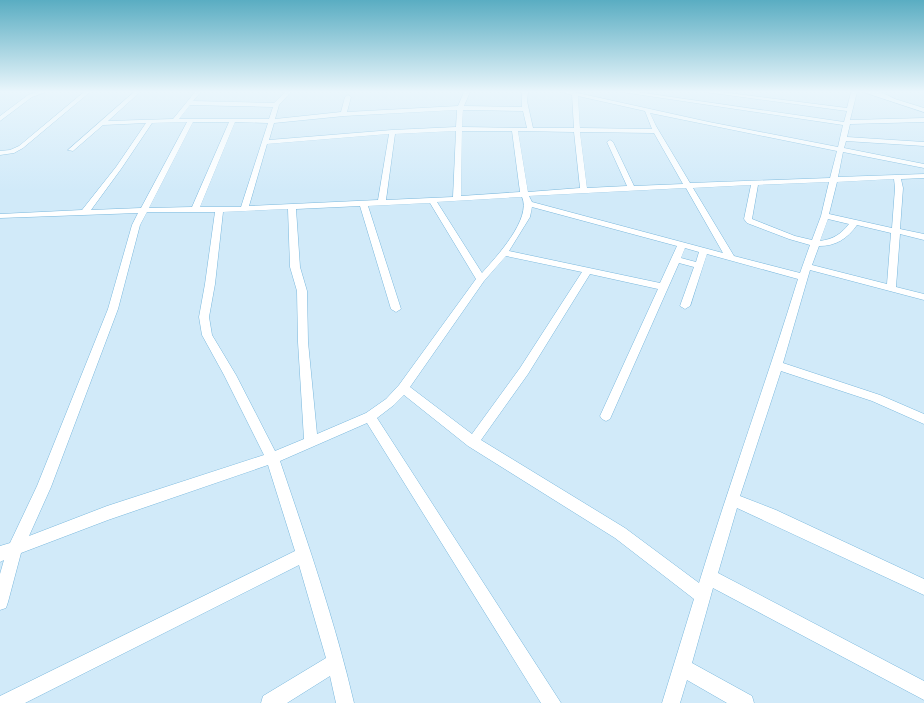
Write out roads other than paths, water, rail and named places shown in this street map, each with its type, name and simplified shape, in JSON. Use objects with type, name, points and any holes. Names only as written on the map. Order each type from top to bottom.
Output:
[{"type":"street","points":[[0,153],[12,152],[21,147],[48,125]]},
{"type":"street","points":[[71,150],[99,125]]},
{"type":"street","points":[[84,213],[119,168],[148,125]]},
{"type":"street","points":[[0,602],[15,549],[44,487],[112,309],[136,225],[189,125]]},
{"type":"street","points":[[195,210],[231,125]]},
{"type":"street","points":[[244,209],[270,125]]},
{"type":"street","points":[[457,198],[460,125]]},
{"type":"street","points":[[529,125],[530,129]]},
{"type":"street","points":[[577,125],[584,190]]},
{"type":"street","points":[[653,125],[686,185],[704,211],[730,257]]},
{"type":"street","points":[[723,125],[842,145],[924,166]]},
{"type":"street","points":[[671,703],[702,595],[732,499],[777,365],[804,272],[824,216],[846,125]]},
{"type":"street","points":[[265,142],[392,132],[460,129],[656,131]]},
{"type":"street","points":[[0,554],[107,513],[272,458],[370,417],[390,402],[403,388],[481,279],[504,254],[526,217],[527,199],[516,129]]},
{"type":"street","points":[[382,202],[392,132]]},
{"type":"street","points":[[610,142],[631,187]]},
{"type":"street","points":[[842,145],[924,144]]},
{"type":"street","points":[[0,216],[144,210],[244,209],[457,198],[527,199],[584,190],[631,187],[924,176]]},
{"type":"street","points":[[890,289],[898,188],[897,177]]},
{"type":"street","points":[[754,183],[748,219],[814,245],[830,244],[843,238],[855,222]]},
{"type":"street","points":[[527,199],[682,246],[924,297]]},
{"type":"street","points":[[432,200],[481,279]]},
{"type":"street","points":[[363,203],[396,309]]},
{"type":"street","points":[[292,206],[295,267],[302,291],[303,342],[311,442]]},
{"type":"street","points":[[219,209],[208,297],[204,317],[206,335],[230,375],[272,458],[304,555],[336,662],[345,703]]},
{"type":"street","points":[[824,216],[924,237]]},
{"type":"street","points":[[606,416],[682,246]]},
{"type":"street","points":[[685,306],[704,251]]},
{"type":"street","points":[[504,254],[664,287]]},
{"type":"street","points":[[676,259],[699,266]]},
{"type":"street","points":[[472,442],[524,371],[549,329],[587,271]]},
{"type":"street","points":[[777,365],[876,398],[924,419]]},
{"type":"street","points":[[403,388],[472,442],[620,534],[702,595]]},
{"type":"street","points":[[370,417],[552,703]]},
{"type":"street","points":[[732,499],[771,515],[924,587]]},
{"type":"street","points":[[5,703],[304,555]]},
{"type":"street","points":[[708,577],[924,691]]},
{"type":"street","points":[[270,703],[336,662]]},
{"type":"street","points":[[681,667],[745,703]]}]
